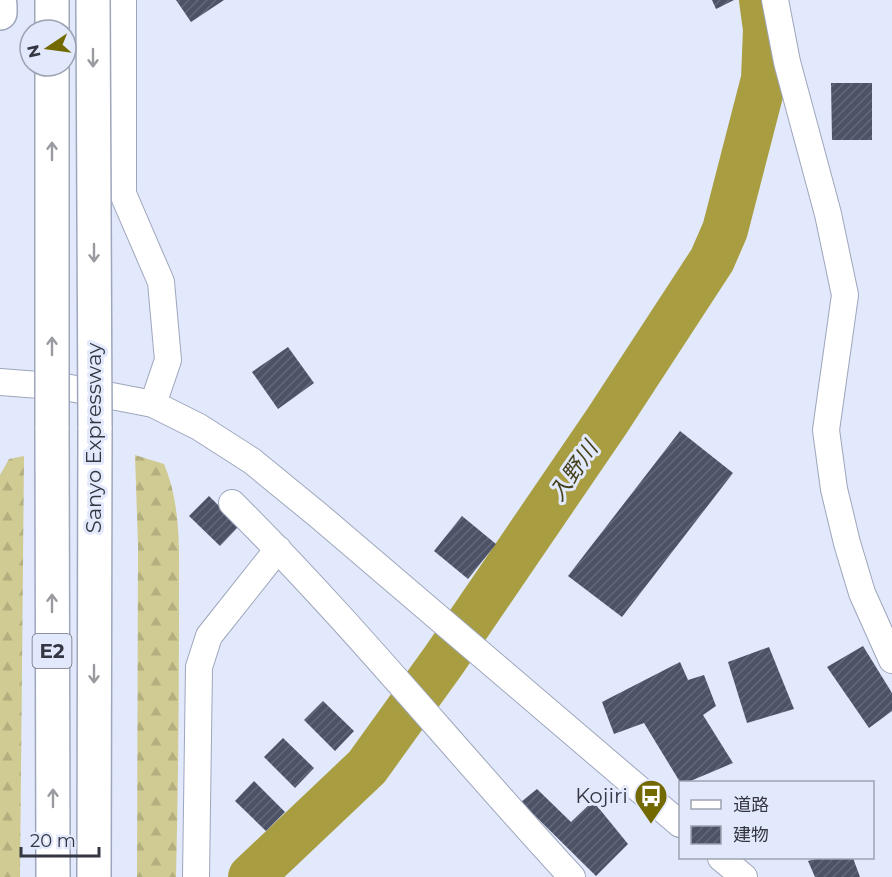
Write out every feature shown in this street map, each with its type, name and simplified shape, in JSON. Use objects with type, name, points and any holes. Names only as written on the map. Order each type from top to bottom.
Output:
[{"type":"main road","points":[[52,0],[52,18]]},
{"type":"main road","name":"Sanyo Expressway","points":[[93,0],[94,877]]},
{"type":"main road","points":[[0,5],[0,13]]},
{"type":"main road","name":"Sanyo Expressway","points":[[52,78],[53,877]]},
{"type":"street","points":[[123,0],[123,194],[161,282],[168,360],[153,404]]},
{"type":"street","points":[[775,0],[787,62],[828,214],[845,295],[826,430],[834,489],[862,593],[892,660]]},
{"type":"street","points":[[0,382],[65,387],[153,404],[199,428],[252,461],[318,514],[679,822]]},
{"type":"street","points":[[232,503],[278,549],[415,700],[501,801],[572,877]]},
{"type":"street","points":[[196,877],[199,667],[210,636],[278,549]]},
{"type":"street","points":[[722,859],[744,877]]},
{"type":"green space","points":[[135,455],[164,464],[175,501],[177,520],[179,650],[176,877],[137,877],[138,545]]},
{"type":"green space","points":[[24,456],[20,877],[0,877],[0,475],[9,459]]},
{"type":"building","points":[[176,0],[224,0],[191,22]]},
{"type":"building","points":[[712,0],[734,0],[716,9]]},
{"type":"building","points":[[831,83],[872,83],[872,140],[832,140]]},
{"type":"building","points":[[288,347],[314,383],[278,409],[252,372]]},
{"type":"building","points":[[680,431],[733,473],[622,617],[568,576]]},
{"type":"building","points":[[209,496],[239,526],[220,546],[189,516]]},
{"type":"building","points":[[462,516],[496,544],[468,579],[434,551]]},
{"type":"building","points":[[863,646],[892,693],[892,711],[869,728],[827,667]]},
{"type":"building","points":[[769,647],[794,709],[747,723],[728,662]]},
{"type":"building","points":[[680,662],[688,680],[704,675],[716,706],[703,715],[733,763],[690,781],[679,781],[644,723],[614,734],[602,702]]},
{"type":"building","points":[[323,701],[354,731],[335,751],[304,720]]},
{"type":"building","points":[[283,738],[314,768],[295,788],[264,757]]},
{"type":"building","points":[[254,781],[285,812],[266,831],[235,801]]},
{"type":"building","points":[[537,789],[571,822],[593,801],[628,844],[596,876],[521,802]]},
{"type":"building","points":[[853,859],[860,877],[815,877],[808,861]]},
{"type":"waterway","name":"入野川","points":[[251,877],[367,767],[444,660],[607,421],[712,260],[725,230],[764,79],[766,29],[762,0]]},
{"type":"place","name":"Kojiri","points":[[651,825]]}]
